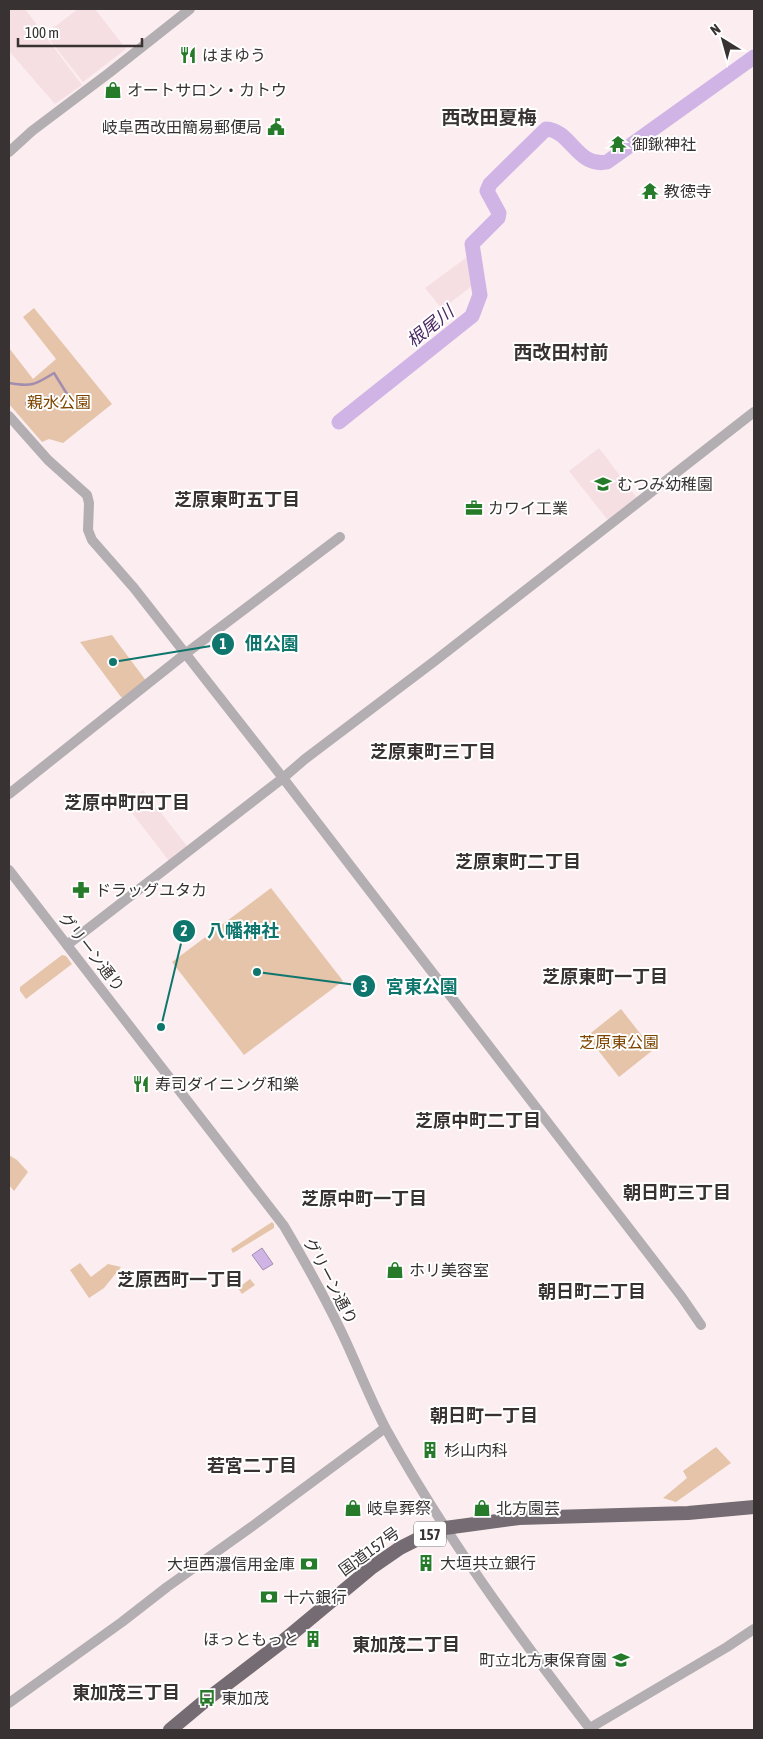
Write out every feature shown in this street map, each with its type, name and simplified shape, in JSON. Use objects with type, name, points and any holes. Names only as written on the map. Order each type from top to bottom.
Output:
[{"type":"highway","name":"国道157号","points":[[170,1730],[303,1625],[371,1568],[400,1548],[445,1528],[519,1518],[688,1513],[754,1507]]},
{"type":"street","points":[[9,152],[32,131],[190,9]]},
{"type":"street","points":[[67,945],[754,412]]},
{"type":"street","points":[[9,416],[48,460],[87,495],[89,503],[89,535],[134,588],[283,778],[681,1296],[701,1325]]},
{"type":"street","points":[[9,794],[186,654],[340,537]]},
{"type":"street","name":"グリーン通り","points":[[9,870],[284,1226],[314,1277],[386,1428],[445,1528],[590,1729]]},
{"type":"street","points":[[9,1703],[386,1428]]},
{"type":"street","points":[[590,1729],[754,1629]]},
{"type":"shaded area","points":[[9,9],[25,9],[82,85],[55,104],[9,51]]},
{"type":"shaded area","points":[[78,9],[95,9],[126,49],[83,82],[45,34]]},
{"type":"shaded area","points":[[470,255],[477,282],[442,309],[425,288]]},
{"type":"shaded area","name":"むつみ幼稚園","points":[[599,448],[637,498],[611,520],[607,519],[569,471]]},
{"type":"shaded area","points":[[143,790],[187,846],[169,861],[126,805]]},
{"type":"shaded area","points":[[262,1248],[273,1264],[263,1270],[252,1255]]},
{"type":"green space","name":"親水公園","points":[[34,308],[112,404],[63,443],[49,439],[42,442],[9,404],[9,348],[33,379],[56,359],[23,317]]},
{"type":"green space","points":[[112,635],[147,682],[126,698],[121,697],[80,642]]},
{"type":"green space","points":[[271,888],[343,981],[244,1055],[172,962]]},
{"type":"green space","points":[[62,955],[66,956],[72,964],[26,999],[20,991],[20,987]]},
{"type":"green space","name":"芝原東公園","points":[[621,1009],[653,1050],[619,1077],[587,1036]]},
{"type":"green space","points":[[9,1155],[17,1160],[28,1172],[14,1191],[9,1185]]},
{"type":"green space","points":[[272,1222],[274,1228],[233,1253],[231,1249]]},
{"type":"green space","points":[[80,1263],[91,1277],[108,1264],[121,1267],[104,1288],[89,1298],[70,1270]]},
{"type":"green space","points":[[250,1279],[255,1285],[242,1294],[238,1288]]},
{"type":"green space","points":[[716,1447],[731,1463],[676,1502],[663,1498],[687,1478],[683,1471]]},
{"type":"waterway","name":"根尾川","points":[[339,422],[472,316],[480,295],[472,244],[498,218],[499,213],[487,191],[490,184],[546,129],[562,135],[588,160],[607,162],[754,57]]},
{"type":"waterway","points":[[9,383],[33,384],[54,373],[67,394],[63,400],[50,396],[31,410],[26,403]]},
{"type":"place","name":"はまゆう","points":[[188,55]]},
{"type":"place","name":"オートサロン・カトウ","points":[[113,90]]},
{"type":"place","name":"岐阜西改田簡易郵便局","points":[[276,127]]},
{"type":"place","name":"御鍬神社","points":[[618,144]]},
{"type":"place","name":"教徳寺","points":[[650,191]]},
{"type":"place","name":"むつみ幼稚園","points":[[603,484]]},
{"type":"place","name":"カワイ工業","points":[[474,508]]},
{"type":"place","name":"佃公園","points":[[113,662]]},
{"type":"place","name":"ドラッグユタカ","points":[[81,890]]},
{"type":"place","name":"宮東公園","points":[[257,972]]},
{"type":"place","name":"八幡神社","points":[[161,1027]]},
{"type":"place","name":"寿司ダイニング和樂","points":[[141,1084]]},
{"type":"place","name":"ホリ美容室","points":[[395,1270]]},
{"type":"place","name":"杉山内科","points":[[430,1450]]},
{"type":"place","name":"岐阜葬祭","points":[[353,1508]]},
{"type":"place","name":"北方園芸","points":[[482,1508]]},
{"type":"place","name":"大垣共立銀行","points":[[426,1563]]},
{"type":"place","name":"大垣西濃信用金庫","points":[[309,1564]]},
{"type":"place","name":"十六銀行","points":[[269,1597]]},
{"type":"place","name":"ほっともっと","points":[[313,1639]]},
{"type":"place","name":"町立北方東保育園","points":[[621,1660]]},
{"type":"place","name":"東加茂","points":[[207,1698]]},
{"type":"district","name":"西改田夏梅","points":[[489,117]]},
{"type":"district","name":"西改田村前","points":[[561,352]]},
{"type":"district","name":"芝原東町五丁目","points":[[237,499]]},
{"type":"district","name":"芝原東町三丁目","points":[[433,751]]},
{"type":"district","name":"芝原中町四丁目","points":[[127,802]]},
{"type":"district","name":"芝原東町二丁目","points":[[518,861]]},
{"type":"district","name":"芝原東町一丁目","points":[[605,976]]},
{"type":"district","name":"芝原中町二丁目","points":[[478,1120]]},
{"type":"district","name":"朝日町三丁目","points":[[677,1192]]},
{"type":"district","name":"芝原中町一丁目","points":[[364,1198]]},
{"type":"district","name":"芝原西町一丁目","points":[[180,1279]]},
{"type":"district","name":"朝日町二丁目","points":[[592,1291]]},
{"type":"district","name":"朝日町一丁目","points":[[484,1415]]},
{"type":"district","name":"若宮二丁目","points":[[252,1465]]},
{"type":"district","name":"東加茂二丁目","points":[[406,1644]]},
{"type":"district","name":"東加茂三丁目","points":[[126,1692]]}]
